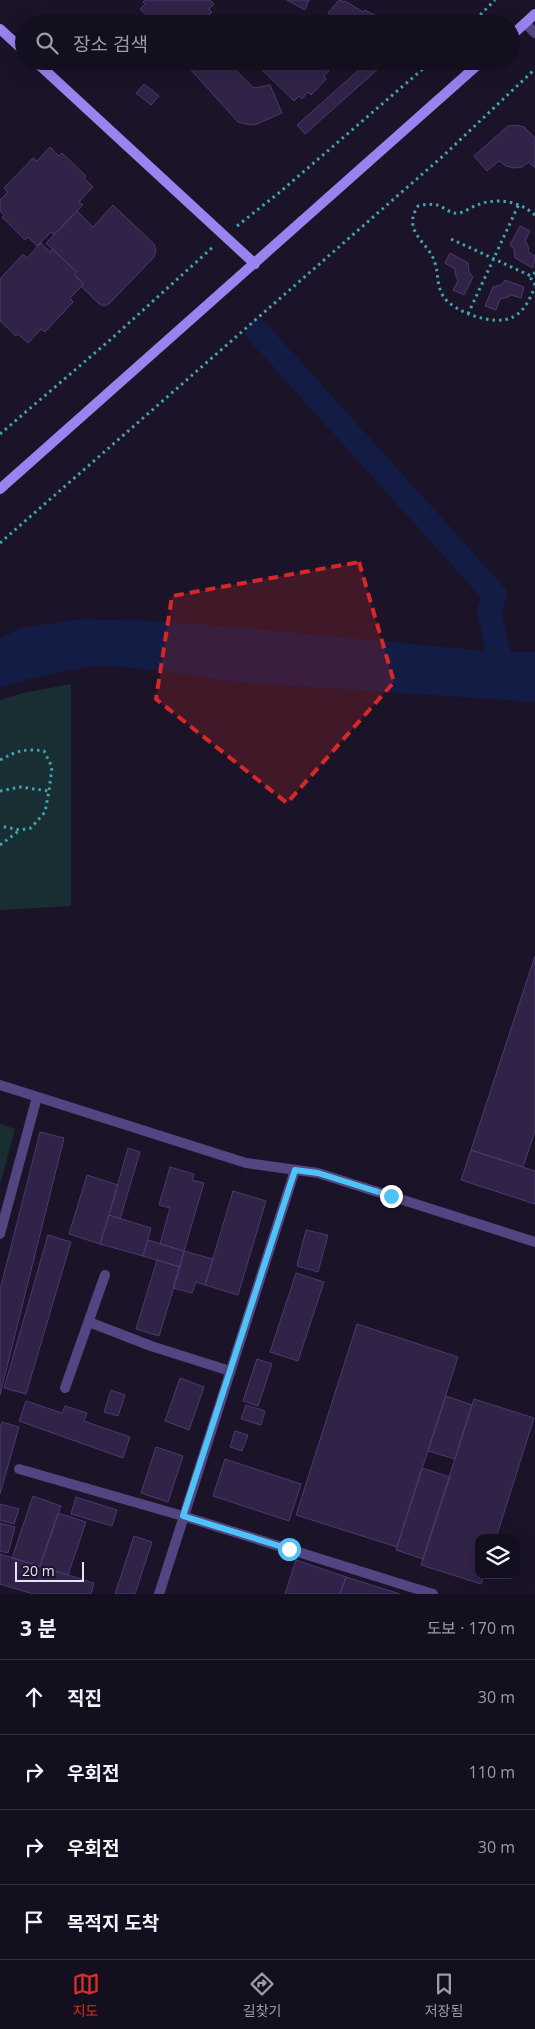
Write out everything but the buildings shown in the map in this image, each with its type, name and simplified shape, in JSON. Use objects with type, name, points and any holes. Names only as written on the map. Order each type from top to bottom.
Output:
[{"type":"main road","points":[[520,28],[535,14]]},
{"type":"main road","points":[[0,29],[15,43]]},
{"type":"main road","points":[[45,70],[255,264]]},
{"type":"main road","points":[[1,487],[472,70]]},
{"type":"street","points":[[526,23],[535,33]]},
{"type":"street","points":[[0,1085],[246,1163],[318,1173],[535,1242]]},
{"type":"street","points":[[0,1234],[37,1097]]},
{"type":"street","points":[[159,1594],[295,1170]]},
{"type":"street","points":[[65,1388],[105,1276]]},
{"type":"street","points":[[89,1322],[151,1346],[230,1371]]},
{"type":"street","points":[[20,1469],[183,1516],[433,1594]]},
{"type":"path","points":[[480,15],[495,0]]},
{"type":"path","points":[[0,543],[443,156],[535,69]]},
{"type":"path","points":[[535,215],[518,204],[496,201],[478,204],[460,213],[454,213],[438,205],[426,204],[418,206],[412,214],[412,222],[419,239],[435,262],[437,283],[444,298],[458,310],[478,317],[495,320],[512,318],[523,309],[535,286],[532,283],[532,276],[535,272]]},
{"type":"path","points":[[468,314],[518,204]]},
{"type":"path","points":[[451,239],[532,276]]},
{"type":"path","points":[[0,760],[13,752],[28,748],[44,751],[52,767],[45,812],[31,828],[20,830],[0,826]]},
{"type":"path","points":[[0,791],[20,787],[49,791]]},
{"type":"path","points":[[0,845],[20,830]]},
{"type":"highlighted area","points":[[359,562],[394,682],[287,803],[156,699],[172,596]]},
{"type":"green space","points":[[71,684],[71,906],[0,910],[0,700],[23,693]]},
{"type":"green space","points":[[0,1124],[15,1129],[0,1185]]},
{"type":"water","points":[[80,619],[155,621],[497,652],[535,652],[535,702],[235,682],[167,671],[97,665],[32,678],[0,688],[0,638],[21,628]]},
{"type":"waterway","points":[[258,332],[495,595],[489,611],[498,652],[500,683]]},
{"type":"route","points":[[289,1549],[183,1516],[295,1170],[318,1173],[391,1196]]}]
